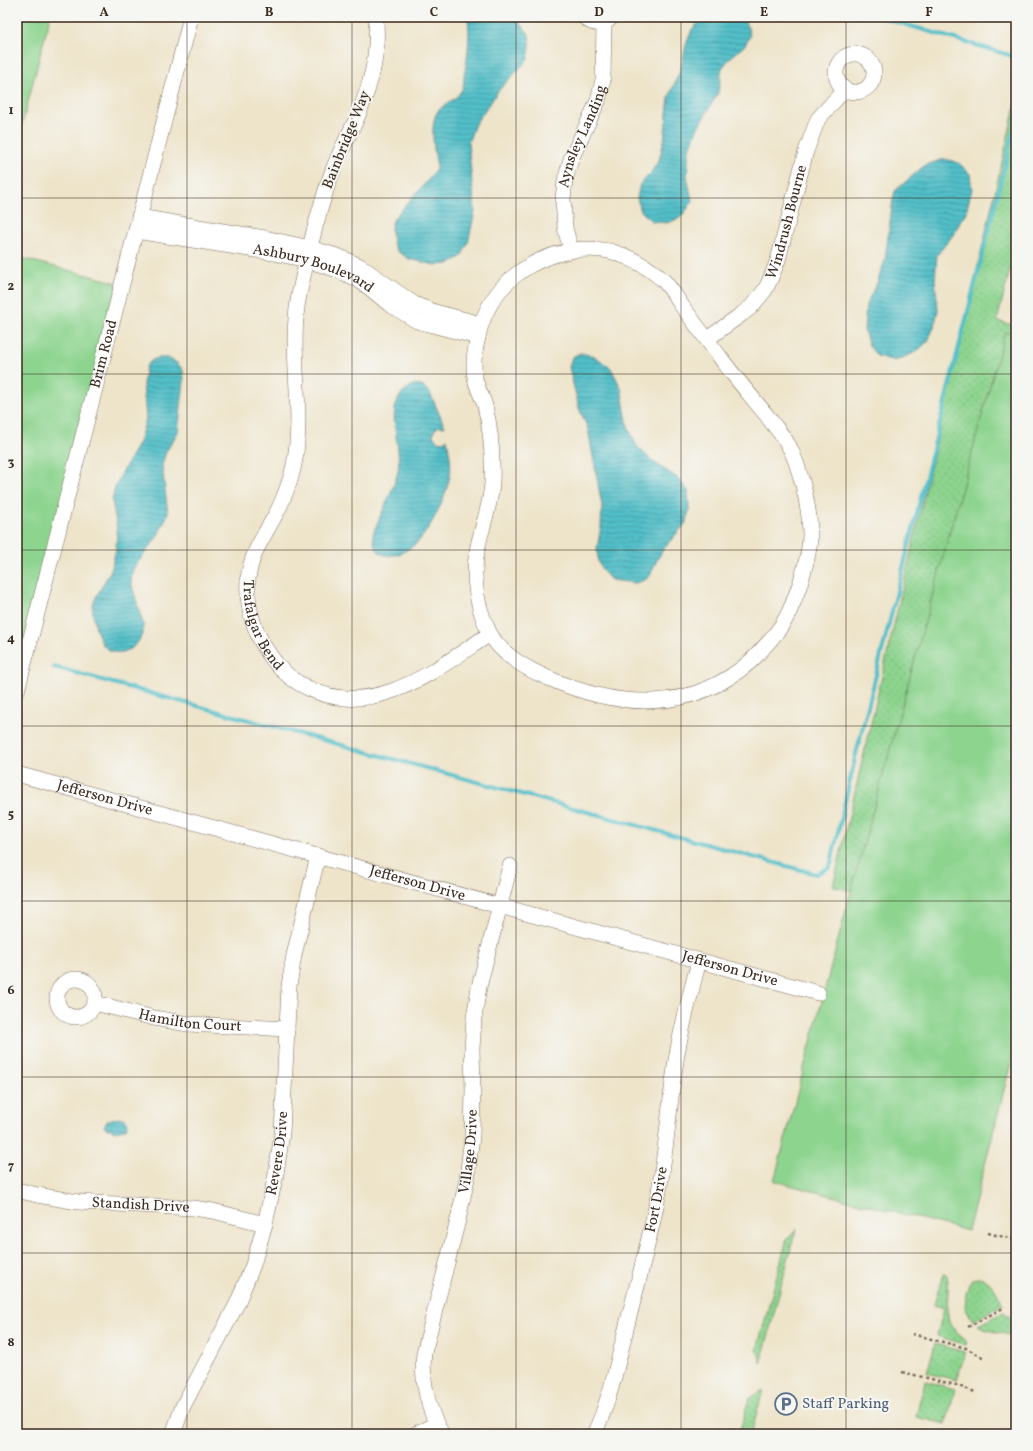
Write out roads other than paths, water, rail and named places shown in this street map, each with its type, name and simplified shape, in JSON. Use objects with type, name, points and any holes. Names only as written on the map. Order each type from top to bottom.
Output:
[{"type":"street","name":"Brim Road","points":[[17,691],[191,17]]},
{"type":"street","name":"Bainbridge Way","points":[[308,254],[334,167],[357,118],[368,88],[376,45],[376,17]]},
{"type":"street","name":"Aynsley Landing","points":[[571,250],[565,228],[563,199],[565,181],[571,159],[598,101],[603,80],[608,20],[591,22],[584,17]]},
{"type":"street","name":"Windrush Bourne","points":[[707,339],[751,307],[765,290],[778,260],[796,185],[806,151],[818,119],[845,89]]},
{"type":"street","name":"Ashbury Boulevard","points":[[137,224],[274,253],[340,257],[360,266],[414,304],[480,330]]},
{"type":"street","points":[[582,249],[613,252],[633,259],[651,270],[665,282],[707,339],[787,441],[795,460],[806,499],[810,521],[810,539],[800,584],[785,620],[763,649],[748,663],[730,676],[712,686],[692,694],[672,699],[630,701],[588,694],[567,687],[533,672],[504,651],[490,634],[478,601],[475,580],[477,552],[492,485],[491,444],[485,406],[476,382],[474,360],[480,330],[494,299],[514,276],[541,258],[571,250],[582,249]]},
{"type":"street","name":"Trafalgar Bend","points":[[308,254],[298,298],[294,330],[294,363],[298,423],[297,445],[287,487],[279,507],[260,541],[249,570],[249,612],[263,646],[276,663],[291,678],[300,684],[329,696],[361,698],[382,695],[402,688],[422,678],[490,634]]},
{"type":"street","name":"Jefferson Drive","points":[[17,774],[818,993]]},
{"type":"street","name":"Revere Drive","points":[[173,1434],[183,1406],[237,1304],[252,1265],[265,1224],[276,1174],[282,1132],[289,986],[294,955],[318,856]]},
{"type":"street","name":"Village Drive","points":[[439,1429],[422,1368],[424,1353],[467,1179],[472,1136],[472,1049],[474,1018],[479,987],[510,866]]},
{"type":"street","name":"Fort Drive","points":[[594,1434],[599,1424],[614,1373],[648,1242],[659,1192],[675,1068],[682,1027],[699,961]]},
{"type":"street","name":"Hamilton Court","points":[[95,1003],[154,1018],[188,1024],[287,1029]]},
{"type":"street","name":"Standish Drive","points":[[17,1190],[78,1202],[193,1208],[213,1211],[265,1224]]},
{"type":"street","points":[[416,1434],[439,1429]]},
{"type":"water","points":[[468,17],[515,17],[529,34],[530,47],[528,59],[499,90],[475,124],[468,143],[475,211],[468,243],[461,257],[448,264],[435,265],[409,259],[397,251],[393,243],[391,228],[394,218],[430,178],[437,166],[433,138],[435,116],[438,111],[456,97],[463,88],[467,61],[469,32]]},
{"type":"water","points":[[705,17],[742,17],[747,24],[750,36],[745,45],[729,59],[722,68],[718,93],[698,127],[689,150],[687,176],[692,201],[680,218],[667,223],[651,221],[641,211],[637,198],[640,184],[651,173],[659,160],[664,141],[669,97],[681,68],[686,45],[692,29]]},
{"type":"water","points":[[945,159],[959,163],[970,174],[972,189],[966,212],[953,235],[937,255],[935,280],[938,310],[934,327],[928,341],[916,352],[895,361],[877,356],[869,346],[864,330],[866,305],[877,283],[885,260],[895,191],[925,165]]},
{"type":"water","points":[[580,353],[594,356],[611,368],[621,388],[628,427],[636,445],[652,461],[679,479],[688,491],[689,510],[686,523],[664,548],[650,576],[645,580],[635,583],[611,580],[603,571],[598,562],[597,548],[601,527],[602,506],[588,429],[579,408],[569,367],[572,357]]},
{"type":"water","points":[[158,358],[168,358],[177,363],[183,370],[184,382],[178,432],[166,452],[162,465],[168,514],[157,537],[133,569],[131,582],[143,624],[143,633],[138,642],[131,649],[119,653],[109,650],[102,644],[96,629],[92,608],[96,597],[111,570],[116,549],[117,528],[112,501],[115,486],[139,442],[146,419],[143,384],[146,366],[152,360]]},
{"type":"water","points":[[415,384],[424,387],[430,393],[445,427],[439,426],[434,430],[433,436],[437,441],[443,442],[447,439],[451,471],[446,491],[439,508],[422,537],[409,549],[401,553],[385,555],[379,552],[375,545],[373,534],[398,471],[399,459],[394,423],[397,401],[404,391]]},
{"type":"water","points":[[123,1118],[128,1122],[126,1128],[115,1130],[104,1127],[109,1120]]},
{"type":"waterway","points":[[880,17],[1016,57]]},
{"type":"waterway","points":[[54,667],[816,874],[830,867],[855,758],[1016,121]]},
{"type":"place","name":"Staff Parking","points":[[786,1404]]}]
